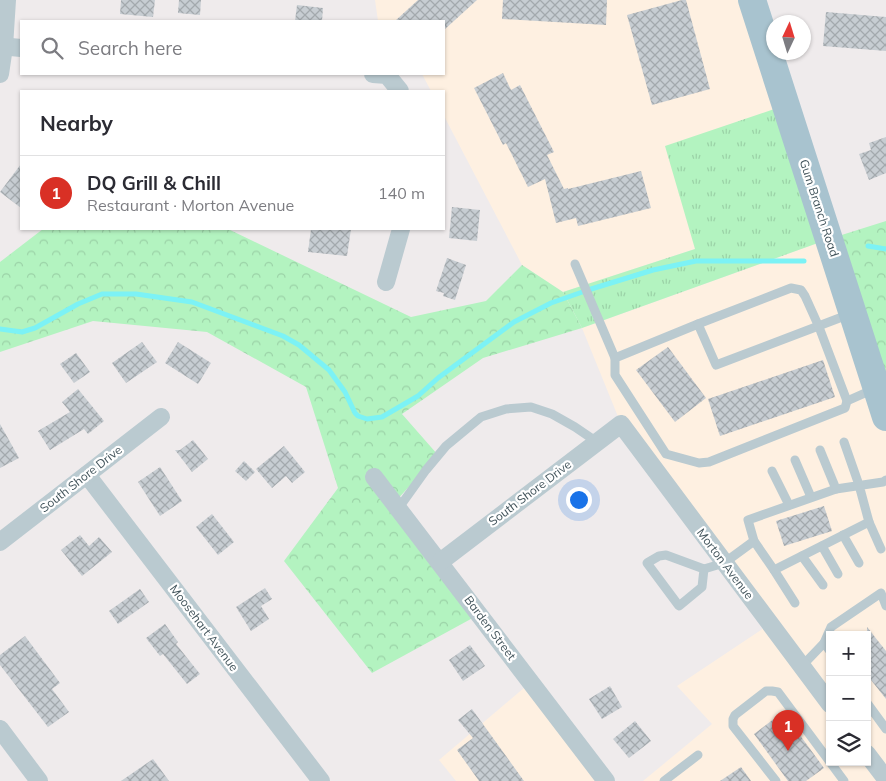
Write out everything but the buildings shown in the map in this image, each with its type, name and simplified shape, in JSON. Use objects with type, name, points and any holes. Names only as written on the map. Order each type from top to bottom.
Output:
[{"type":"main road","name":"Gum Branch Road","points":[[752,0],[886,417]]},
{"type":"street","points":[[0,74],[9,47],[7,0]]},
{"type":"street","points":[[381,75],[399,90]]},
{"type":"street","points":[[386,282],[401,230]]},
{"type":"street","name":"South Shore Drive","points":[[0,542],[161,417]]},
{"type":"street","name":"South Shore Drive","points":[[440,562],[621,424]]},
{"type":"street","name":"Morton Avenue","points":[[621,424],[826,699]]},
{"type":"street","name":"Moosehart Avenue","points":[[88,475],[321,781]]},
{"type":"street","name":"Barden Street","points":[[374,477],[606,781]]},
{"type":"street","points":[[0,729],[39,781]]},
{"type":"street","points":[[871,759],[886,780]]},
{"type":"lane","points":[[575,264],[615,358],[615,375],[666,454],[699,463],[710,462],[846,408],[848,401],[805,296],[801,290],[791,288],[615,358]]},
{"type":"lane","points":[[698,324],[716,365],[853,313]]},
{"type":"lane","points":[[848,401],[877,388]]},
{"type":"lane","points":[[398,509],[446,446],[482,417],[506,409],[531,407],[552,414],[597,442]]},
{"type":"lane","points":[[844,442],[869,522],[881,549]]},
{"type":"lane","points":[[820,450],[836,489]]},
{"type":"lane","points":[[795,460],[811,498]]},
{"type":"lane","points":[[772,471],[789,505]]},
{"type":"lane","points":[[795,603],[754,541],[748,520],[836,489],[886,480]]},
{"type":"lane","points":[[774,570],[869,522]]},
{"type":"lane","points":[[843,535],[859,563]]},
{"type":"lane","points":[[704,569],[702,587],[679,606],[648,563],[658,556],[666,555],[704,569],[724,562],[754,541]]},
{"type":"lane","points":[[822,546],[838,574]]},
{"type":"lane","points":[[802,556],[822,585]]},
{"type":"lane","points":[[802,666],[824,643],[831,627],[884,592],[886,606]]},
{"type":"lane","points":[[776,781],[733,726],[732,719],[766,691],[778,692],[826,757]]},
{"type":"lane","points":[[871,708],[886,728]]},
{"type":"lane","points":[[664,781],[698,755]]},
{"type":"lane","points":[[833,766],[844,781]]},
{"type":"shaded area","points":[[375,0],[752,0],[766,43],[766,60],[771,60],[786,105],[695,249],[563,292],[522,265],[445,118],[445,90],[430,90],[423,75],[445,75],[445,20],[378,20]]},
{"type":"shaded area","points":[[829,239],[886,417],[886,781],[643,781],[712,724],[677,686],[770,624],[621,424],[582,328]]},
{"type":"shaded area","points":[[531,682],[606,781],[456,781],[439,760]]},
{"type":"green space","points":[[786,105],[829,239],[582,328],[563,292],[695,249],[665,146]]},
{"type":"green space","points":[[886,221],[886,417],[829,239]]},
{"type":"green space","points":[[42,230],[230,230],[411,317],[486,301],[522,265],[563,292],[582,328],[483,358],[402,414],[438,455],[394,503],[480,614],[372,673],[284,561],[338,488],[306,387],[207,332],[93,321],[0,352],[0,262]]},
{"type":"waterway","points":[[868,246],[886,249]]},
{"type":"waterway","points":[[0,329],[22,332],[35,328],[78,304],[102,294],[136,294],[192,302],[283,336],[299,345],[329,370],[345,392],[355,413],[367,419],[382,417],[418,396],[438,378],[514,322],[551,303],[653,270],[696,261],[804,261]]},
{"type":"place","name":"DQ Grill & Chill","points":[[788,751]]}]
